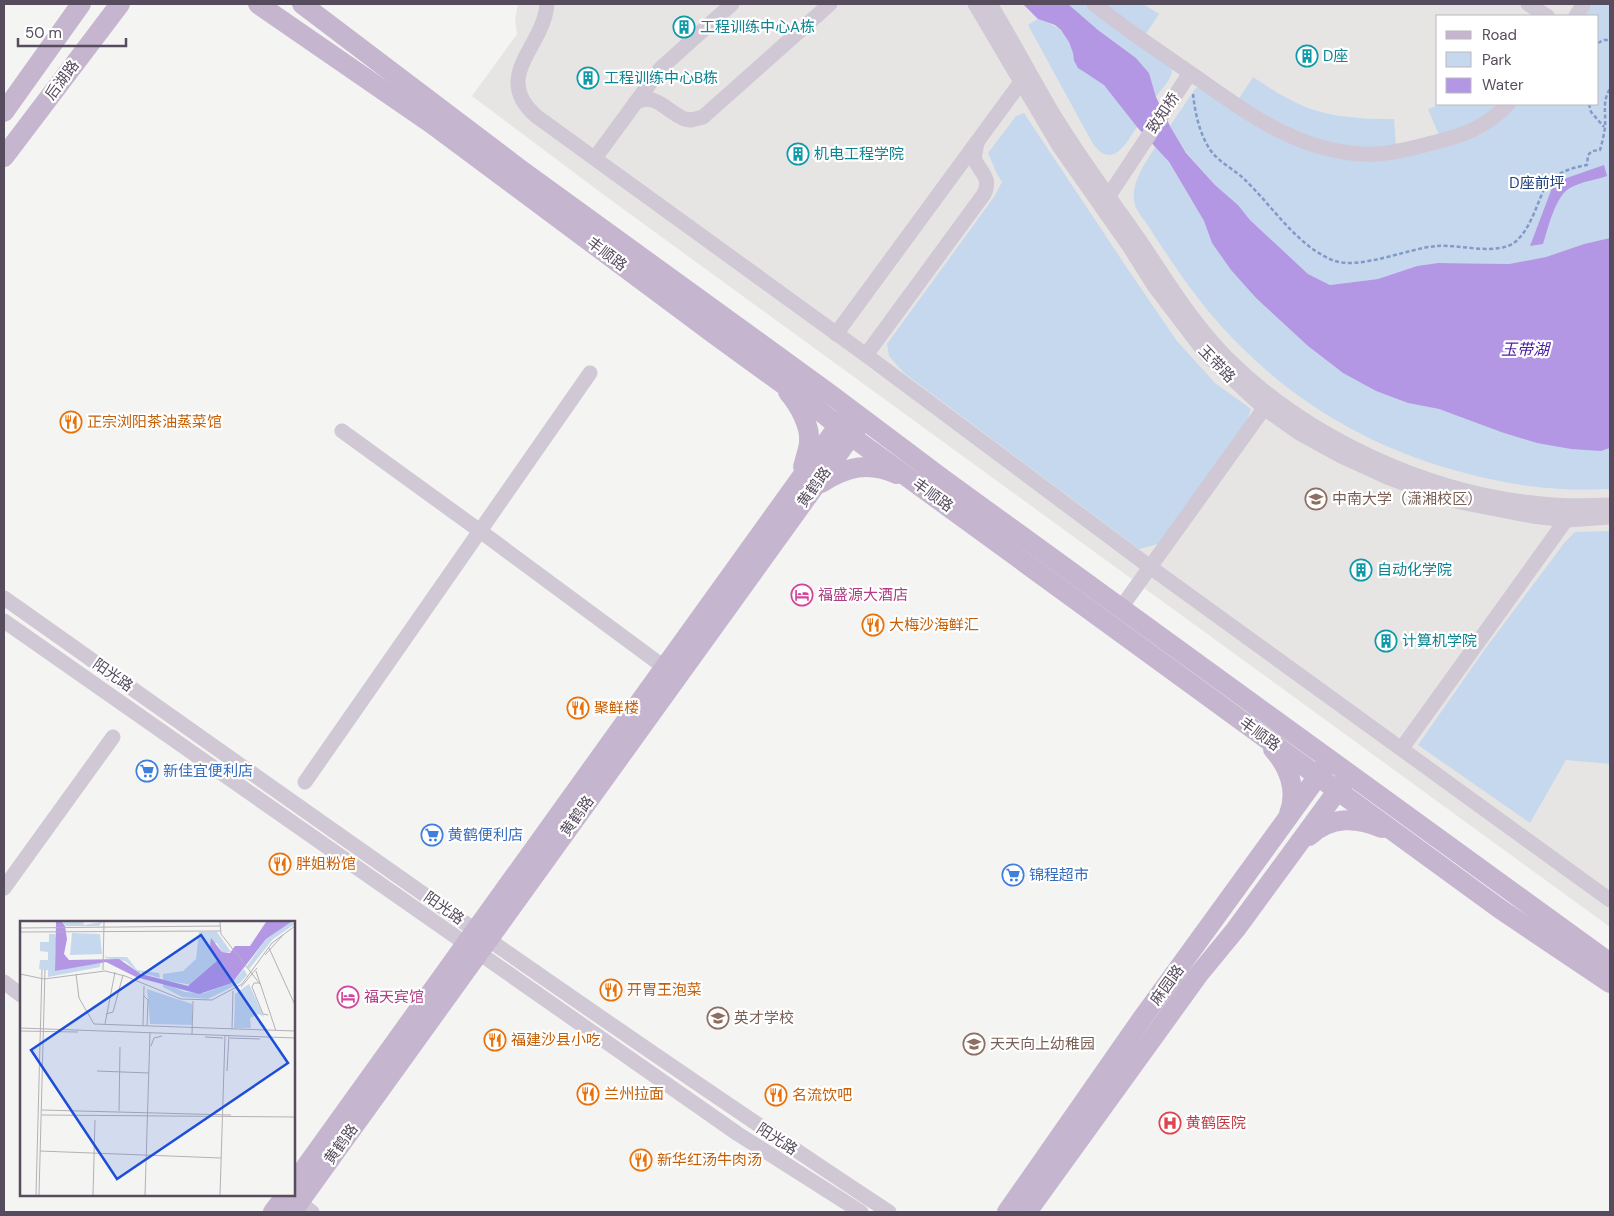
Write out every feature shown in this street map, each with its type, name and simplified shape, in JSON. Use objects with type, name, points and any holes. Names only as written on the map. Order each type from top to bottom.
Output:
[{"type":"main road","points":[[4,112],[81,4]]},
{"type":"main road","name":"后湖路","points":[[4,157],[120,4]]},
{"type":"main road","name":"丰顺路","points":[[258,4],[432,124],[916,483],[1250,727],[1500,909],[1610,983]]},
{"type":"main road","points":[[302,4],[521,170],[857,414],[1120,609],[1610,963]]},
{"type":"main road","points":[[770,375],[795,401],[807,428],[810,442],[795,499]]},
{"type":"main road","name":"黄鹤路","points":[[273,1212],[295,1200],[477,941],[857,414]]},
{"type":"main road","points":[[795,499],[838,472],[855,467],[874,467],[890,471],[916,483]]},
{"type":"main road","points":[[1250,727],[1280,756],[1289,774],[1293,789],[1293,803],[1285,822]]},
{"type":"main road","name":"麻园路","points":[[1007,1212],[1141,1020],[1330,760]]},
{"type":"main road","points":[[1027,1212],[1200,974],[1236,929],[1350,774]]},
{"type":"main road","points":[[1294,850],[1315,830],[1327,823],[1341,819],[1358,820],[1398,834]]},
{"type":"street","points":[[547,4],[546,16],[542,27],[519,70],[518,91],[521,100],[536,116],[866,355],[1150,567],[1610,900]]},
{"type":"street","points":[[595,158],[657,73],[671,57],[732,4]]},
{"type":"street","points":[[635,103],[644,98],[660,103],[678,117],[685,119],[703,117],[830,4]]},
{"type":"street","name":"玉带路","points":[[975,4],[1059,146],[1105,201],[1160,294],[1206,354],[1269,403],[1299,433],[1341,456],[1427,492],[1532,516],[1567,520],[1610,517]]},
{"type":"street","points":[[990,4],[1105,201]]},
{"type":"street","points":[[1094,4],[1190,73],[1271,127],[1311,144],[1332,150],[1376,154],[1449,139],[1484,125],[1507,105]]},
{"type":"street","points":[[1528,4],[1546,15]]},
{"type":"street","points":[[1577,15],[1584,4]]},
{"type":"street","points":[[657,73],[653,81],[653,90],[660,103]]},
{"type":"street","name":"致知桥","points":[[1105,201],[1190,73]]},
{"type":"street","points":[[836,334],[1020,82]]},
{"type":"street","points":[[979,140],[975,147],[974,158],[980,170]]},
{"type":"street","points":[[866,355],[984,194],[987,182],[985,175],[975,166],[965,164],[956,172]]},
{"type":"street","points":[[305,782],[590,373]]},
{"type":"street","points":[[1120,609],[1269,403],[1290,410],[1332,436],[1398,468],[1434,481],[1508,499],[1542,504],[1610,505]]},
{"type":"street","points":[[342,431],[671,672]]},
{"type":"street","points":[[1402,748],[1576,506]]},
{"type":"street","name":"阳光路","points":[[4,598],[477,941],[738,1134],[861,1212]]},
{"type":"street","name":"阳光路","points":[[4,621],[477,941],[889,1212]]},
{"type":"street","points":[[4,888],[113,738]]},
{"type":"street","points":[[4,982],[20,994]]},
{"type":"path","points":[[1190,73],[1195,107],[1203,135],[1214,155],[1242,177],[1297,236],[1334,260],[1352,263],[1436,246],[1470,248],[1506,247],[1515,242],[1524,233],[1546,185],[1551,179],[1574,168],[1587,165],[1588,155],[1592,151],[1600,150],[1605,128],[1604,103],[1610,89]]},
{"type":"path","points":[[1589,105],[1591,112],[1605,128]]},
{"type":"shaded area","name":"中南大学（潇湘校区）","points":[[518,4],[1610,4],[1610,927],[604,195],[472,96],[517,34],[515,19]]},
{"type":"green space","points":[[1068,4],[1086,4],[1171,66],[1170,78],[1156,97],[1149,73],[1136,58],[1098,30]]},
{"type":"green space","points":[[1102,4],[1143,4],[1159,14],[1145,35]]},
{"type":"green space","name":"D座前坪","points":[[1593,4],[1610,4],[1610,238],[1584,244],[1546,257],[1509,264],[1438,263],[1417,266],[1378,279],[1330,285],[1308,274],[1250,220],[1238,205],[1215,185],[1186,152],[1170,126],[1198,87],[1288,140],[1403,155],[1513,105],[1599,105],[1599,15],[1586,15]]},
{"type":"green space","points":[[1038,19],[1051,24],[1064,34],[1071,45],[1076,64],[1082,71],[1107,88],[1137,127],[1118,152],[1108,155],[1102,153],[1093,144],[1028,25]]},
{"type":"green space","points":[[1253,77],[1299,104],[1325,113],[1339,116],[1394,119],[1396,146],[1359,148],[1309,138],[1238,100]]},
{"type":"green space","points":[[1439,105],[1499,105],[1478,121],[1439,135],[1428,109]]},
{"type":"green space","points":[[1024,113],[1177,341],[1215,383],[1251,409],[1245,427],[1162,543],[1139,549],[904,373],[889,356],[887,344],[994,197],[1002,182],[988,153],[1016,116]]},
{"type":"green space","points":[[1156,146],[1169,163],[1204,221],[1212,243],[1231,270],[1256,298],[1308,346],[1343,373],[1376,391],[1408,403],[1439,409],[1501,432],[1601,451],[1610,448],[1610,489],[1555,489],[1501,481],[1465,473],[1420,459],[1378,442],[1338,421],[1300,397],[1265,369],[1232,338],[1202,303],[1137,210],[1134,198],[1136,182],[1143,166]]},
{"type":"green space","points":[[1610,531],[1610,764],[1566,760],[1530,823],[1418,745],[1485,649],[1565,542],[1575,532]]},
{"type":"water","name":"玉带湖","points":[[1023,4],[1068,4],[1098,30],[1136,58],[1149,73],[1156,97],[1186,153],[1215,185],[1238,205],[1250,220],[1308,274],[1330,285],[1378,279],[1417,266],[1438,263],[1509,264],[1546,257],[1584,244],[1610,238],[1610,448],[1601,451],[1571,449],[1537,443],[1439,409],[1408,403],[1376,391],[1343,373],[1308,346],[1256,298],[1231,270],[1212,243],[1204,221],[1169,162],[1137,127],[1104,85],[1078,68],[1069,42],[1061,30],[1055,25],[1038,19]]},
{"type":"water","points":[[1604,165],[1607,176],[1578,184],[1565,192],[1556,205],[1543,244],[1530,246],[1552,188],[1561,180]]},
{"type":"place","name":"工程训练中心A栋","points":[[684,27]]},
{"type":"place","name":"D座","points":[[1307,56]]},
{"type":"place","name":"工程训练中心B栋","points":[[588,78]]},
{"type":"place","name":"机电工程学院","points":[[798,154]]},
{"type":"place","name":"正宗浏阳茶油蒸菜馆","points":[[71,422]]},
{"type":"place","name":"中南大学（潇湘校区）","points":[[1316,499]]},
{"type":"place","name":"自动化学院","points":[[1361,570]]},
{"type":"place","name":"福盛源大酒店","points":[[802,595]]},
{"type":"place","name":"大梅沙海鲜汇","points":[[873,625]]},
{"type":"place","name":"计算机学院","points":[[1386,641]]},
{"type":"place","name":"聚鲜楼","points":[[578,708]]},
{"type":"place","name":"新佳宜便利店","points":[[147,771]]},
{"type":"place","name":"黄鹤便利店","points":[[432,835]]},
{"type":"place","name":"胖姐粉馆","points":[[280,864]]},
{"type":"place","name":"锦程超市","points":[[1013,875]]},
{"type":"place","name":"开胃王泡菜","points":[[611,990]]},
{"type":"place","name":"福天宾馆","points":[[348,997]]},
{"type":"place","name":"英才学校","points":[[718,1018]]},
{"type":"place","name":"福建沙县小吃","points":[[495,1040]]},
{"type":"place","name":"天天向上幼稚园","points":[[974,1044]]},
{"type":"place","name":"兰州拉面","points":[[588,1094]]},
{"type":"place","name":"名流饮吧","points":[[776,1095]]},
{"type":"place","name":"黄鹤医院","points":[[1170,1123]]},
{"type":"place","name":"新华红汤牛肉汤","points":[[641,1160]]}]
